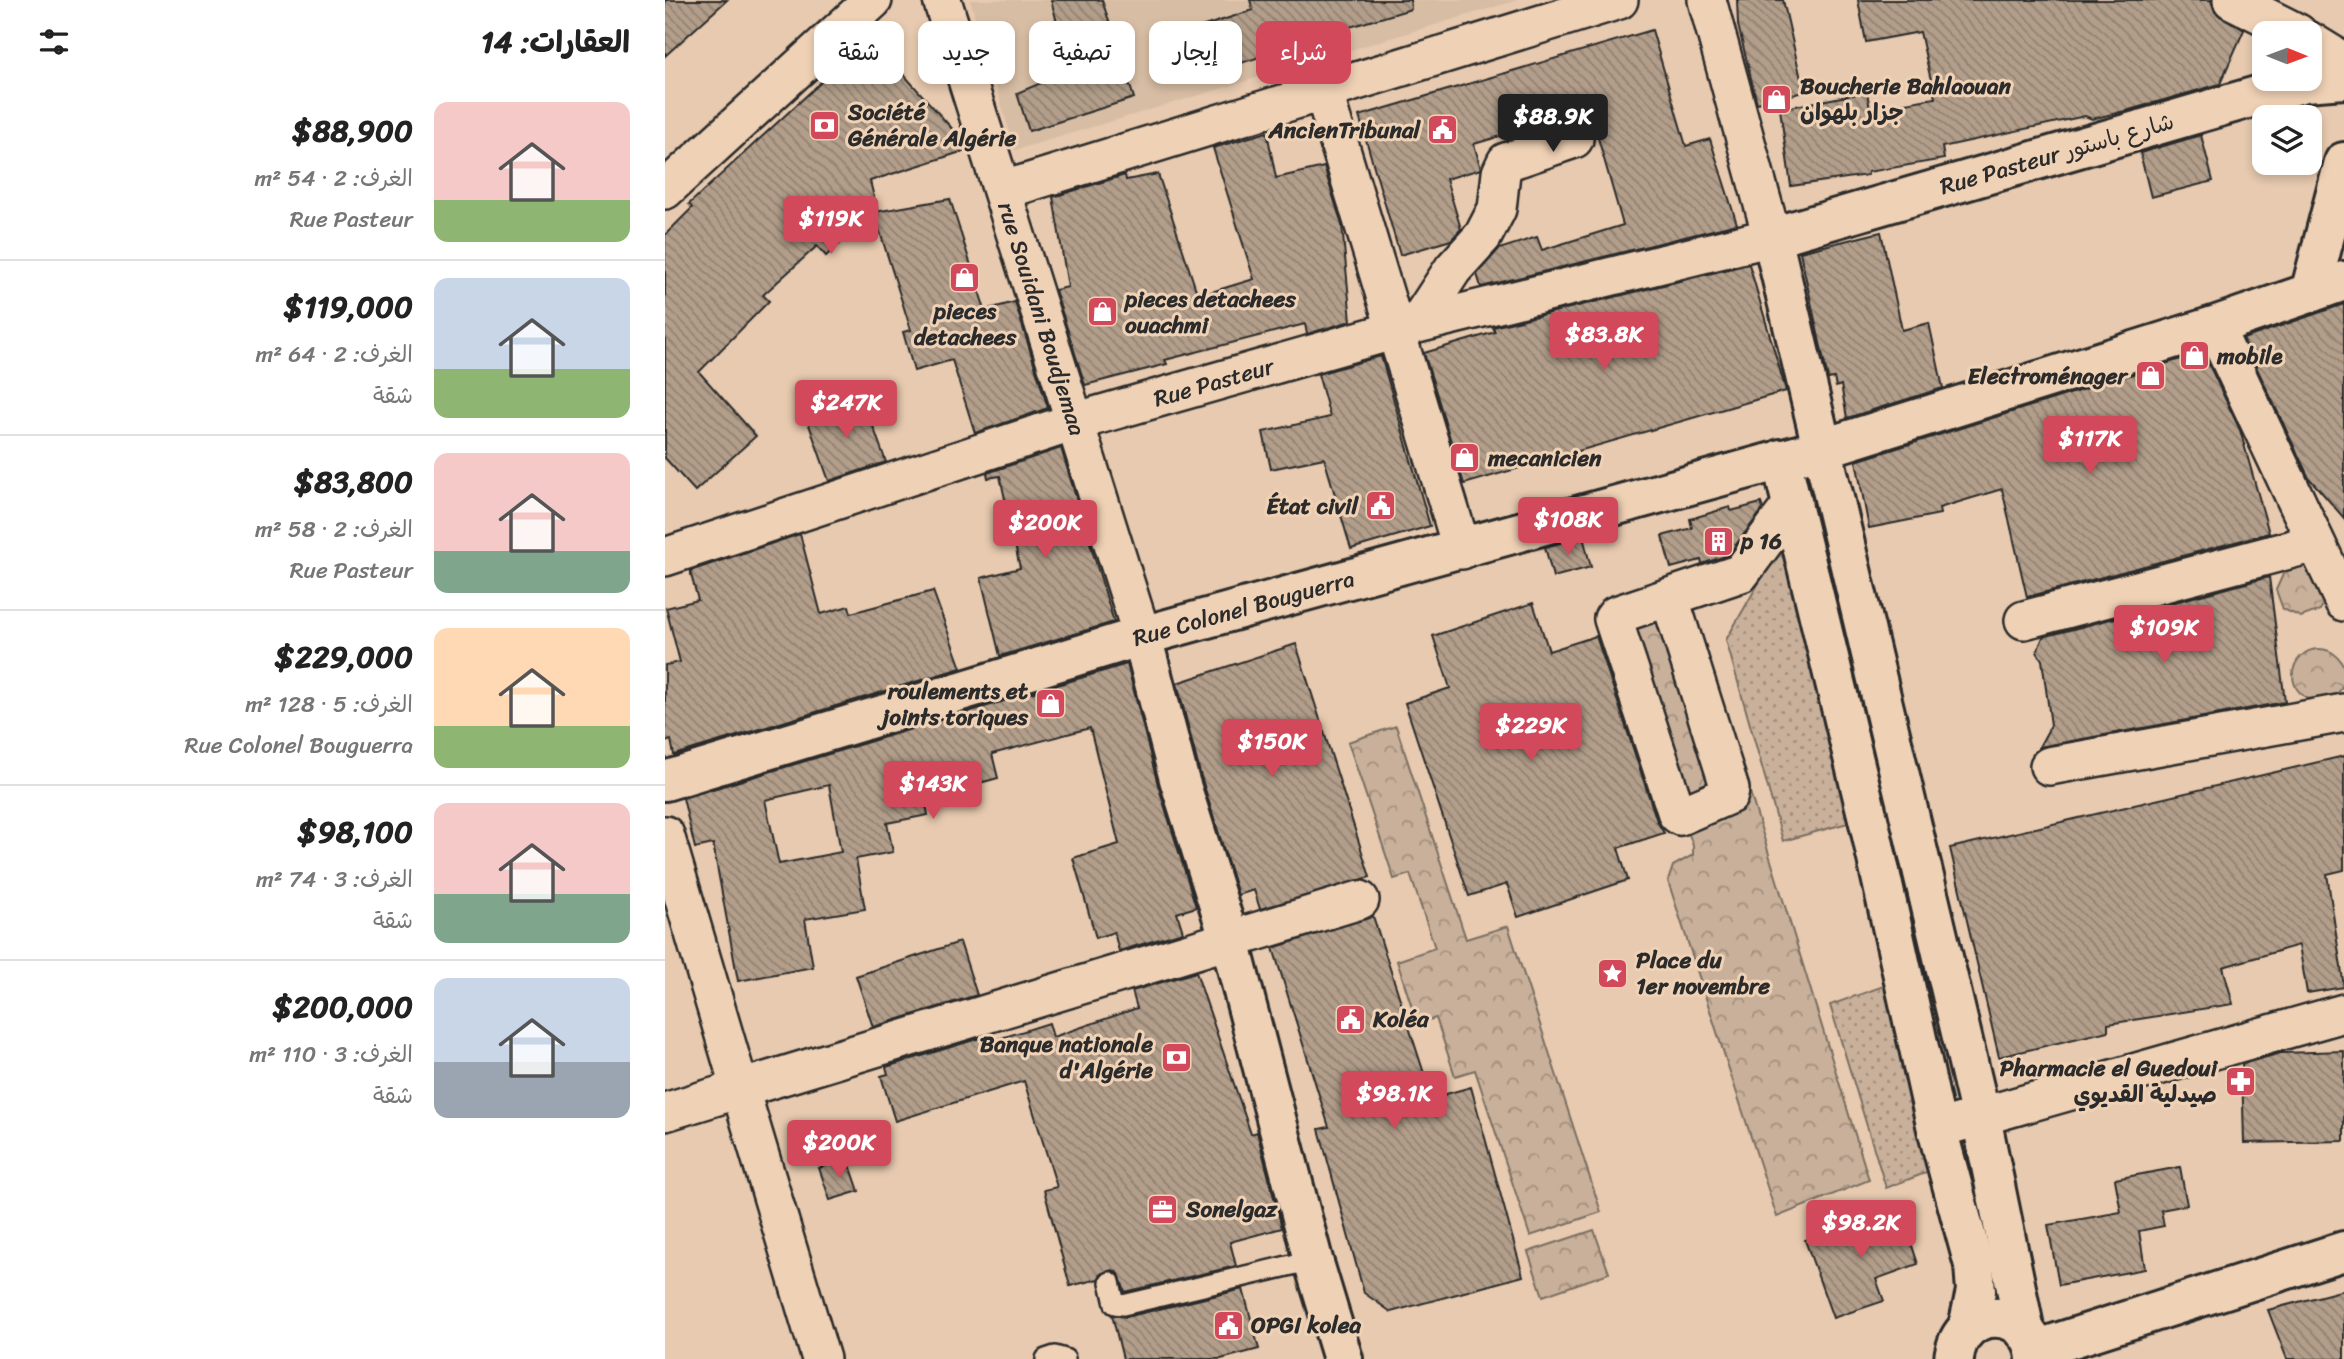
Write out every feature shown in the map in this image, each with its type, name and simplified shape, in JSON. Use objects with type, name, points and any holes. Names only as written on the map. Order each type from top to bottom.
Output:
[{"type":"main road","name":"Rue Pasteur شارع باستور","points":[[1772,237],[2305,82],[2344,79]]},
{"type":"main road","points":[[2327,287],[2344,162]]},
{"type":"main road","points":[[1772,237],[1982,1116],[2032,1347]]},
{"type":"main road","name":"Rue Colonel Bouguerra","points":[[665,781],[1142,636],[1462,550],[1824,448],[2214,326],[2327,287]]},
{"type":"main road","points":[[1781,459],[1937,1129],[1977,1283],[1961,1343]]},
{"type":"main road","points":[[1142,636],[1179,779],[1230,941],[1313,1260],[1343,1359]]},
{"type":"main road","points":[[2032,1347],[2344,1251]]},
{"type":"main road","points":[[1961,1343],[1984,1318],[2003,1318],[2032,1347]]},
{"type":"street","points":[[665,190],[873,0]]},
{"type":"street","name":"rue Souidani Boudjemaa","points":[[942,0],[1004,190],[1142,636]]},
{"type":"street","points":[[1004,190],[1619,0]]},
{"type":"street","points":[[1707,0],[1772,237]]},
{"type":"street","points":[[2232,0],[2274,21]]},
{"type":"street","points":[[2322,48],[2344,62]]},
{"type":"street","points":[[1323,90],[1407,327],[1462,550]]},
{"type":"street","points":[[1407,327],[1483,236],[1497,209],[1501,173],[1506,162],[1574,139]]},
{"type":"street","name":"Rue Pasteur","points":[[665,557],[1074,422],[1407,327],[1772,237]]},
{"type":"street","points":[[2214,326],[2344,602]]},
{"type":"street","points":[[1670,599],[1730,789],[1729,795],[1680,816],[1677,814],[1613,620],[1616,615],[1741,573],[1793,503]]},
{"type":"street","points":[[2024,620],[2315,543]]},
{"type":"street","points":[[2049,766],[2344,713]]},
{"type":"street","points":[[665,835],[821,1359]]},
{"type":"street","points":[[665,1112],[1360,900]]},
{"type":"street","points":[[1937,1129],[2344,1013]]},
{"type":"lane","points":[[1110,1282],[1115,1304],[1123,1305],[1313,1260]]},
{"type":"lane","points":[[1046,1359],[1055,1356],[1065,1359]]},
{"type":"shaded area","points":[[970,0],[1518,0],[1351,50],[1351,21],[1256,21],[1256,78],[1242,82],[1242,21],[1149,21],[1149,84],[1236,84],[1015,150],[995,84],[1015,84],[1015,21],[976,21]]},
{"type":"green space","points":[[1783,541],[1855,821],[1783,841],[1726,640]]},
{"type":"green space","points":[[2302,565],[2312,567],[2325,601],[2320,610],[2301,617],[2283,609],[2276,590],[2284,572]]},
{"type":"green space","points":[[1691,600],[1869,1180],[1777,1217],[1668,881],[1673,866],[1693,855],[1693,846],[1622,637],[1627,623]]},
{"type":"green space","points":[[2319,649],[2329,651],[2337,657],[2343,665],[2343,685],[2337,693],[2329,699],[2319,701],[2309,699],[2301,693],[2295,685],[2293,675],[2295,665],[2301,657],[2309,651]]},
{"type":"green space","points":[[1396,726],[1466,939],[1508,926],[1601,1212],[1530,1236],[1475,1070],[1455,1076],[1436,1018],[1417,1023],[1397,961],[1435,948],[1410,874],[1394,879],[1348,742]]},
{"type":"green space","points":[[1892,983],[1933,1170],[1886,1188],[1830,1005]]},
{"type":"green space","points":[[1594,1230],[1609,1273],[1543,1296],[1528,1252]]},
{"type":"building","points":[[665,0],[727,0],[665,56]]},
{"type":"building","points":[[1051,0],[1102,0],[1109,21],[1057,21]]},
{"type":"building","points":[[1250,0],[1410,0],[1411,9],[1351,27],[1351,21],[1256,21],[1256,58],[1242,63],[1242,21],[1220,21],[1253,10]]},
{"type":"building","points":[[1737,0],[1783,0],[1804,92],[1757,103],[1738,25]]},
{"type":"building","points":[[1858,0],[2211,0],[2215,12],[2244,30],[2220,84],[2092,119],[2085,116],[1942,147],[1944,159],[1868,172],[1868,175],[1791,186],[1780,109],[1867,92],[1870,109],[1935,98],[1920,32],[1866,42]]},
{"type":"building","name":"AncienTribunal","points":[[1652,30],[1686,146],[1710,139],[1737,224],[1481,287],[1477,274],[1499,249],[1537,237],[1542,250],[1623,225],[1590,110],[1474,144],[1481,169],[1446,179],[1461,229],[1451,240],[1400,255],[1359,116]]},
{"type":"building","points":[[904,75],[965,143],[967,150],[870,181],[877,210],[875,212],[950,199],[985,310],[1015,302],[1048,408],[975,433],[952,360],[914,371],[903,332],[911,330],[874,213],[826,256],[817,246],[763,295],[769,301],[699,372],[756,436],[695,491],[665,458],[665,235],[692,208],[689,204],[819,84],[904,84]]},
{"type":"building","points":[[1039,84],[1129,84],[1134,98],[1029,131],[1017,93]]},
{"type":"building","points":[[1267,132],[1276,178],[1324,167],[1342,225],[1351,321],[1307,334],[1305,324],[1165,360],[1167,364],[1085,385],[1055,290],[1068,287],[1053,197],[1125,175],[1126,180],[1158,174],[1198,296],[1254,279],[1213,148]]},
{"type":"building","points":[[2201,135],[2213,181],[2151,197],[2140,153]]},
{"type":"building","points":[[1881,232],[1902,330],[1929,323],[1943,388],[1847,418],[1841,385],[1836,387],[1834,378],[1828,379],[1800,252]]},
{"type":"building","points":[[1749,264],[1786,391],[1464,484],[1424,353],[1495,332],[1493,327]]},
{"type":"building","points":[[2344,304],[2344,518],[2309,478],[2243,339]]},
{"type":"building","points":[[2203,352],[2240,430],[2269,533],[2027,597],[2002,489],[1939,508],[1940,514],[1869,528],[1856,461]]},
{"type":"building","points":[[1381,356],[1430,526],[1351,549],[1324,458],[1271,469],[1263,432],[1330,417],[1318,374]]},
{"type":"building","points":[[863,398],[886,462],[829,481],[807,419]]},
{"type":"building","points":[[1061,448],[1114,622],[1000,656],[981,578],[1020,568],[1000,476],[988,478],[987,473]]},
{"type":"building","points":[[1761,503],[1763,509],[1728,555],[1702,564],[1701,560],[1671,568],[1662,536],[1692,528],[1690,519],[1730,507],[1731,511]]},
{"type":"building","points":[[800,534],[821,614],[849,606],[851,613],[933,591],[961,668],[674,755],[671,740],[665,742],[665,665],[680,662],[666,608],[698,600],[690,571]]},
{"type":"building","points":[[1583,537],[1591,567],[1553,577],[1545,547]]},
{"type":"building","points":[[2269,577],[2285,702],[2039,747],[2051,725],[2042,660],[2037,652],[2043,637]]},
{"type":"building","points":[[1533,603],[1549,651],[1596,636],[1657,821],[1664,833],[1618,848],[1628,880],[1518,917],[1507,884],[1469,896],[1405,703],[1450,688],[1433,636]]},
{"type":"building","points":[[1296,644],[1370,877],[1260,909],[1254,890],[1238,895],[1200,773],[1177,683]]},
{"type":"building","points":[[1127,664],[1158,785],[1196,907],[1177,913],[1183,932],[1119,951],[1114,932],[1096,938],[1073,858],[1119,844],[1090,728],[992,754],[998,778],[925,798],[928,815],[887,823],[893,852],[856,859],[865,909],[805,919],[813,967],[738,981],[713,844],[695,848],[683,798]],"holes":[[[829,785],[841,852],[779,864],[765,800]]]},
{"type":"building","points":[[2344,756],[2344,870],[2327,874],[2344,987],[2307,993],[2299,945],[2223,967],[2233,1004],[2108,1024],[2108,1031],[1999,1057],[1950,848]]},
{"type":"building","points":[[1373,916],[1432,1098],[1471,1087],[1523,1276],[1391,1312],[1364,1293],[1319,1129],[1329,1127],[1273,948]]},
{"type":"building","points":[[960,942],[977,995],[873,1027],[856,976]]},
{"type":"building","points":[[1196,972],[1251,1134],[1257,1132],[1282,1228],[1230,1242],[1236,1266],[1125,1292],[1119,1274],[1113,1270],[1102,1273],[1098,1279],[1070,1286],[1044,1190],[1057,1187],[1024,1081],[895,1121],[881,1076],[888,1074],[886,1067],[990,1035],[992,1041],[1049,1023],[1053,1037],[1137,1008],[1132,991]]},
{"type":"building","points":[[2344,1051],[2344,1141],[2244,1143],[2242,1064],[2281,1053]]},
{"type":"building","points":[[848,1159],[859,1191],[830,1200],[819,1168]]},
{"type":"building","points":[[2180,1167],[2187,1205],[2161,1210],[2164,1226],[2139,1231],[2145,1269],[2059,1285],[2048,1225],[2121,1212],[2115,1179]]},
{"type":"building","points":[[1899,1206],[1918,1264],[1876,1279],[1884,1301],[1833,1318],[1805,1240]]},
{"type":"building","points":[[1243,1289],[1259,1349],[1221,1359],[1123,1359],[1112,1315],[1126,1317]]},
{"type":"building","points":[[2344,1290],[2344,1359],[2287,1359],[2268,1310]]},
{"type":"place","name":"Boucherie Bahlaouan جزار بلهوان","points":[[1777,99]]},
{"type":"place","name":"Société Générale Algérie","points":[[825,125]]},
{"type":"place","name":"AncienTribunal","points":[[1443,130]]},
{"type":"place","name":"pieces detachees","points":[[965,277]]},
{"type":"place","name":"pieces detachees ouachmi","points":[[1102,312]]},
{"type":"place","name":"mobile","points":[[2194,356]]},
{"type":"place","name":"Electroménager","points":[[2150,376]]},
{"type":"place","name":"mecanicien","points":[[1465,458]]},
{"type":"place","name":"État civil","points":[[1381,506]]},
{"type":"place","name":"p 16","points":[[1718,541]]},
{"type":"place","name":"roulements et joints toriques","points":[[1051,704]]},
{"type":"place","name":"Place du 1er novembre","points":[[1613,973]]},
{"type":"place","name":"Koléa","points":[[1350,1019]]},
{"type":"place","name":"Banque nationale d'Algérie","points":[[1176,1057]]},
{"type":"place","name":"Pharmacie el Guedoui صيدلية القديوي","points":[[2240,1081]]},
{"type":"place","name":"Sonelgaz","points":[[1163,1209]]},
{"type":"place","name":"OPGI kolea","points":[[1228,1325]]}]
